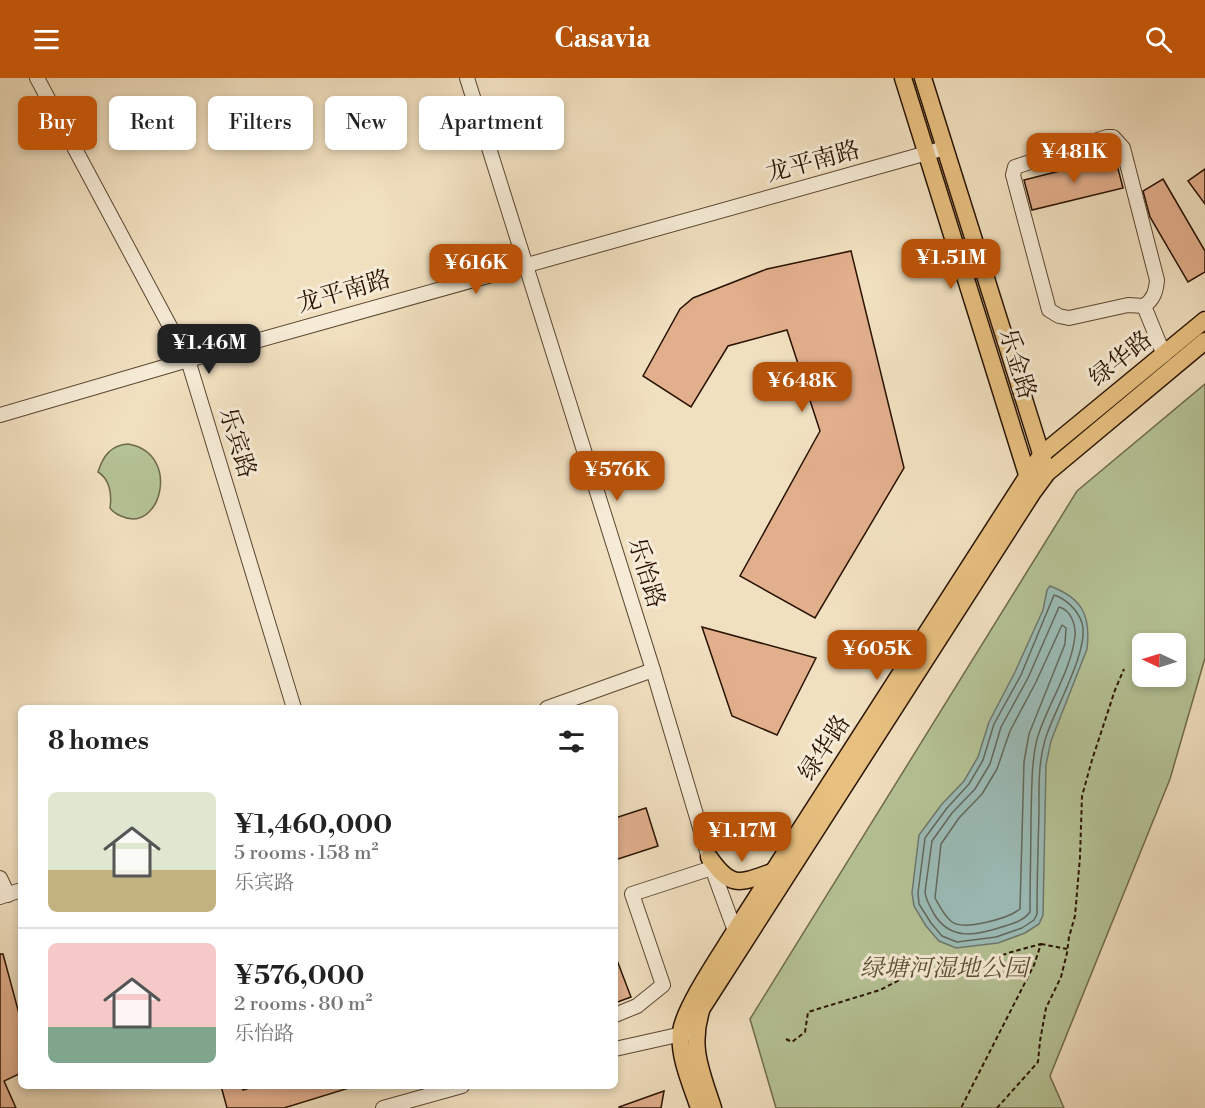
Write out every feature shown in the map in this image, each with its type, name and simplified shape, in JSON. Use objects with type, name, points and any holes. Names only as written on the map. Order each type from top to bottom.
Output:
[{"type":"main road","name":"乐金路","points":[[903,78],[1030,484]]},
{"type":"main road","name":"乐金路","points":[[923,78],[1047,473]]},
{"type":"main road","name":"绿华路","points":[[699,1108],[683,1058],[689,1032],[691,1006],[740,935],[1030,484],[1041,455],[1205,320]]},
{"type":"main road","name":"绿华路","points":[[740,935],[775,871],[1030,484],[1047,473],[1205,341]]},
{"type":"main road","points":[[710,862],[732,881],[741,882],[775,871]]},
{"type":"main road","name":"绿华路","points":[[689,1032],[695,1044],[713,1108]]},
{"type":"street","name":"乐宾路","points":[[38,78],[188,360],[293,705]]},
{"type":"street","name":"乐怡路","points":[[467,78],[653,670],[710,862],[740,935]]},
{"type":"street","points":[[1113,137],[1123,148],[1156,280],[1156,289],[1151,301],[1144,306],[1128,305],[1069,318],[1059,316],[1049,310],[1012,175],[1015,167],[1113,137]]},
{"type":"street","name":"龙平南路","points":[[0,415],[526,264],[945,148]]},
{"type":"street","points":[[1144,306],[1164,355]]},
{"type":"street","points":[[555,705],[653,670]]},
{"type":"street","points":[[618,1014],[637,1006],[663,985],[632,894],[710,862]]},
{"type":"street","points":[[0,878],[10,894]]},
{"type":"street","points":[[618,1048],[689,1032]]},
{"type":"street","points":[[383,1108],[432,1090]]},
{"type":"path","points":[[997,1108],[1038,1062],[1046,1008],[1061,977],[1075,916],[1082,796],[1098,740],[1124,669]]},
{"type":"path","points":[[786,1039],[792,1042],[804,1032],[808,1012],[880,990],[917,971],[979,965],[1008,953],[1041,944],[1068,949]]},
{"type":"path","points":[[961,1108],[1034,964],[1041,944]]},
{"type":"green space","name":"绿塘河湿地公园","points":[[1205,384],[1205,658],[1170,779],[1050,1076],[1064,1108],[776,1108],[750,1019],[1077,491]]},
{"type":"green space","points":[[128,444],[145,450],[155,462],[160,476],[160,490],[155,504],[147,514],[135,519],[113,512],[110,508],[109,488],[105,479],[98,472],[108,452]]},
{"type":"water","points":[[1050,586],[1077,602],[1085,617],[1088,637],[1087,649],[1051,741],[1046,765],[1043,915],[1039,924],[1025,933],[998,943],[956,948],[939,941],[926,926],[914,906],[912,893],[919,835],[942,804],[964,781],[978,757],[989,722],[1043,610]]},
{"type":"building","points":[[1115,157],[1123,188],[1032,210],[1024,180]]},
{"type":"building","points":[[1205,169],[1205,204],[1188,181]]},
{"type":"building","points":[[1163,179],[1205,251],[1205,272],[1188,282],[1150,217],[1143,191]]},
{"type":"building","points":[[851,251],[904,468],[815,618],[740,576],[820,431],[787,330],[728,346],[691,407],[643,376],[680,309],[693,298],[767,269]]},
{"type":"building","points":[[702,627],[816,658],[777,735],[732,716]]},
{"type":"building","points":[[646,808],[658,846],[618,859],[618,817]]},
{"type":"building","points":[[0,954],[3,954],[18,1010],[18,1074],[4,1081],[16,1108],[0,1108]]},
{"type":"building","points":[[618,963],[631,997],[618,1002]]},
{"type":"building","points":[[222,1089],[346,1089],[284,1108],[227,1108]]},
{"type":"building","points":[[664,1091],[661,1108],[619,1108],[619,1107]]}]
